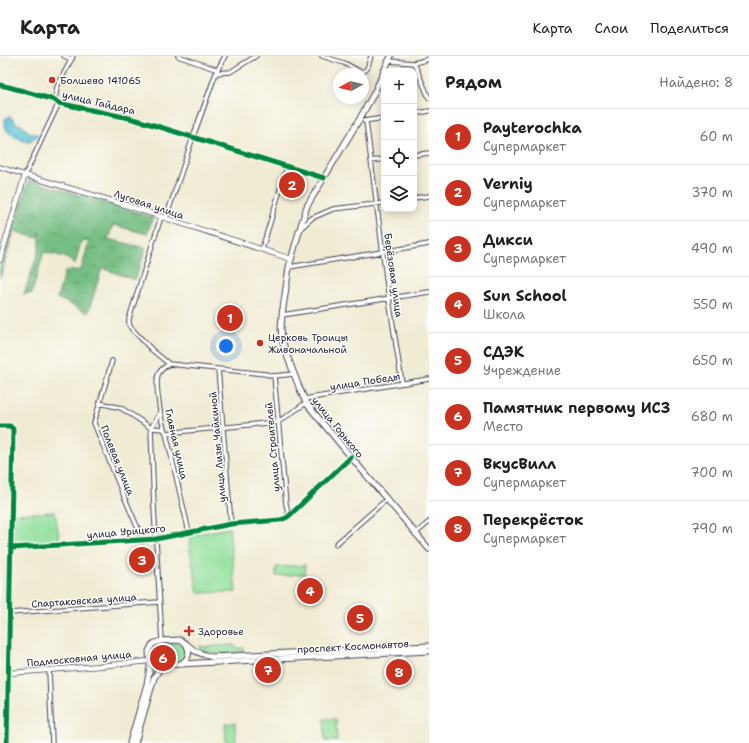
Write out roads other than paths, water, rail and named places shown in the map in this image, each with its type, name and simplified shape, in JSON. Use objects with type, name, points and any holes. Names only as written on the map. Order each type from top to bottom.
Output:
[{"type":"main road","name":"улица Горького","points":[[386,68],[390,59]]},
{"type":"main road","name":"улица Горького","points":[[381,78],[359,120],[307,206],[289,267],[282,316],[282,339],[305,401],[429,549]]},
{"type":"main road","name":"проспект Космонавтов","points":[[162,641],[180,640],[199,653],[212,657],[429,646]]},
{"type":"main road","points":[[130,743],[147,684],[150,658],[149,651],[152,645],[162,641]]},
{"type":"main road","points":[[181,664],[189,655],[186,645]]},
{"type":"main road","name":"проспект Космонавтов","points":[[166,665],[429,652]]},
{"type":"main road","points":[[150,658],[156,664],[166,665]]},
{"type":"main road","points":[[135,743],[154,678],[161,668],[166,665]]},
{"type":"street","points":[[0,260],[25,176],[57,108],[57,87],[73,58],[64,56]]},
{"type":"street","points":[[178,56],[217,71],[230,72],[256,56]]},
{"type":"street","points":[[225,56],[217,71],[193,137],[129,319],[129,324],[152,350],[169,364],[274,376],[294,374]]},
{"type":"street","points":[[322,56],[344,63],[361,72],[367,69],[371,56]]},
{"type":"street","points":[[390,59],[414,63],[429,59]]},
{"type":"street","points":[[414,63],[429,98]]},
{"type":"street","name":"улица Гайдара","points":[[0,85],[56,102],[129,118],[324,178]]},
{"type":"street","points":[[417,113],[429,111]]},
{"type":"street","points":[[359,120],[366,121],[381,118]]},
{"type":"street","name":"Берёзовая улица","points":[[366,121],[382,252],[402,383]]},
{"type":"street","points":[[417,154],[429,152]]},
{"type":"street","points":[[370,161],[381,159]]},
{"type":"street","name":"Луговая улица","points":[[0,167],[25,176],[119,203],[291,259]]},
{"type":"street","points":[[262,249],[287,167]]},
{"type":"street","points":[[417,198],[429,196]]},
{"type":"street","points":[[300,228],[312,218],[333,209],[381,203]]},
{"type":"street","points":[[289,267],[429,244]]},
{"type":"street","points":[[282,316],[429,292]]},
{"type":"street","name":"Полевая улица","points":[[112,361],[94,423],[143,540]]},
{"type":"street","name":"Главная улица","points":[[169,364],[160,370],[157,377],[160,413],[189,532]]},
{"type":"street","name":"улица Лизы Чайкиной","points":[[218,369],[231,524]]},
{"type":"street","name":"улица Строителей","points":[[274,376],[286,504],[289,516]]},
{"type":"street","name":"улица Победы","points":[[305,401],[429,378]]},
{"type":"street","points":[[166,433],[278,422],[305,401]]},
{"type":"street","points":[[100,403],[121,408],[151,428],[164,429]]},
{"type":"street","points":[[160,413],[151,428],[162,641]]},
{"type":"street","points":[[0,426],[10,426],[13,429],[7,743]]},
{"type":"street","points":[[289,516],[351,457]]},
{"type":"street","points":[[336,544],[386,499]]},
{"type":"street","name":"улица Урицкого","points":[[11,548],[156,539],[231,524],[280,520],[289,516]]},
{"type":"street","points":[[416,534],[429,522]]},
{"type":"street","name":"Спартаковская улица","points":[[10,613],[159,602]]},
{"type":"street","name":"Подмосковная улица","points":[[9,673],[110,665],[150,658]]},
{"type":"street","points":[[49,670],[52,743]]},
{"type":"water","points":[[10,116],[16,123],[24,126],[28,132],[37,134],[38,136],[31,139],[31,141],[28,141],[12,135],[7,131],[5,123],[5,119]]},
{"type":"place","name":"Болшево 141065","points":[[52,80]]},
{"type":"place","name":"Verniy","points":[[292,185]]},
{"type":"place","name":"Payterochka","points":[[230,318]]},
{"type":"place","name":"Церковь Троицы Живоначальной","points":[[260,343]]},
{"type":"place","name":"Дикси","points":[[142,560]]},
{"type":"place","name":"Sun School","points":[[310,591]]},
{"type":"place","name":"СДЭК","points":[[360,618]]},
{"type":"place","name":"Здоровье","points":[[189,631]]},
{"type":"place","name":"Памятник первому ИСЗ","points":[[163,658]]},
{"type":"place","name":"ВкусВилл","points":[[268,670]]},
{"type":"place","name":"Перекрёсток","points":[[399,672]]}]
